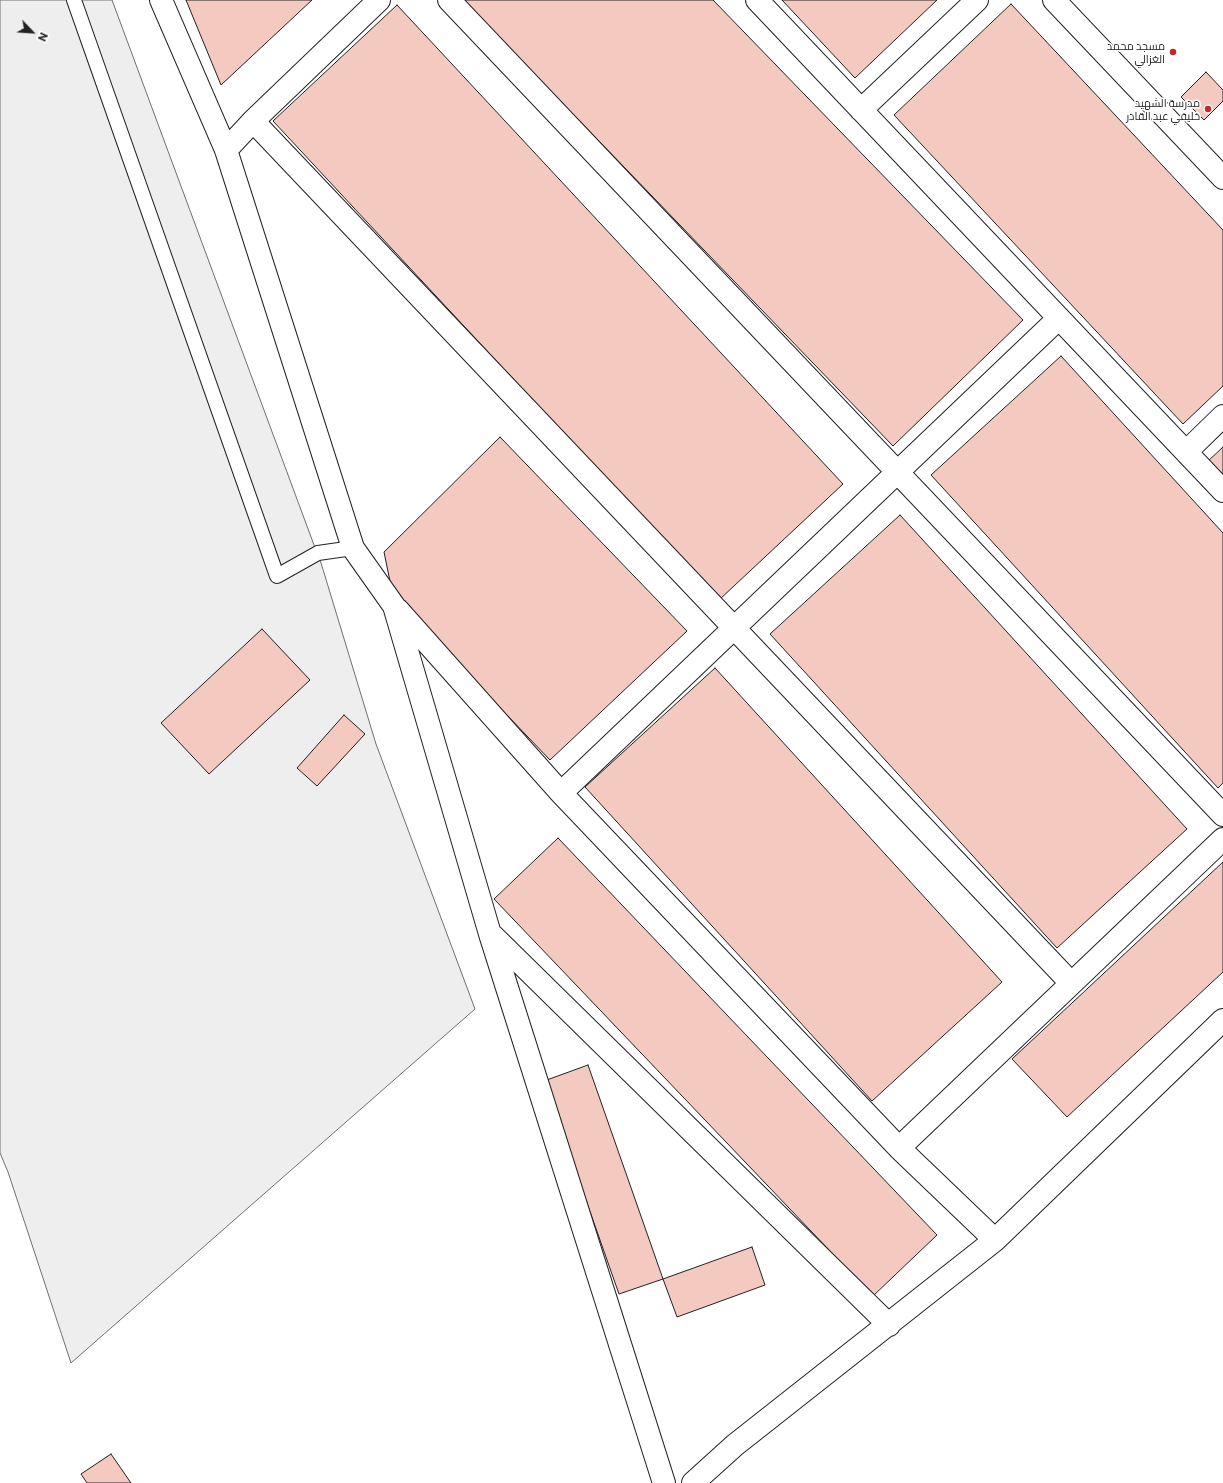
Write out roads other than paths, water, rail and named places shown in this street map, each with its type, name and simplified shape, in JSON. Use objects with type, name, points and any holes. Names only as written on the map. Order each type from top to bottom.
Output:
[{"type":"street","points":[[161,0],[226,150],[353,548],[394,606],[562,793],[899,1148],[995,1240]]},
{"type":"street","points":[[226,150],[253,121],[379,0]]},
{"type":"street","points":[[449,0],[1223,815]]},
{"type":"street","points":[[757,0],[1223,491]]},
{"type":"street","points":[[861,110],[977,0]]},
{"type":"street","points":[[1054,0],[1223,178]]},
{"type":"street","points":[[253,121],[1071,983]]},
{"type":"street","points":[[562,793],[1059,318]]},
{"type":"street","points":[[1186,452],[1223,416]]},
{"type":"street","points":[[394,606],[490,934],[664,1483]]},
{"type":"street","points":[[899,1148],[1223,838]]},
{"type":"street","points":[[490,934],[889,1325]]},
{"type":"street","points":[[693,1483],[735,1445],[995,1240],[1223,1020]]},
{"type":"lane","points":[[74,0],[277,576],[318,553],[353,548]]},
{"type":"place","name":"مسجد محمد الغزالي","points":[[1173,52]]},
{"type":"place","name":"مدرسة الشهيد خليفي عبد القادر","points":[[1208,109]]}]
